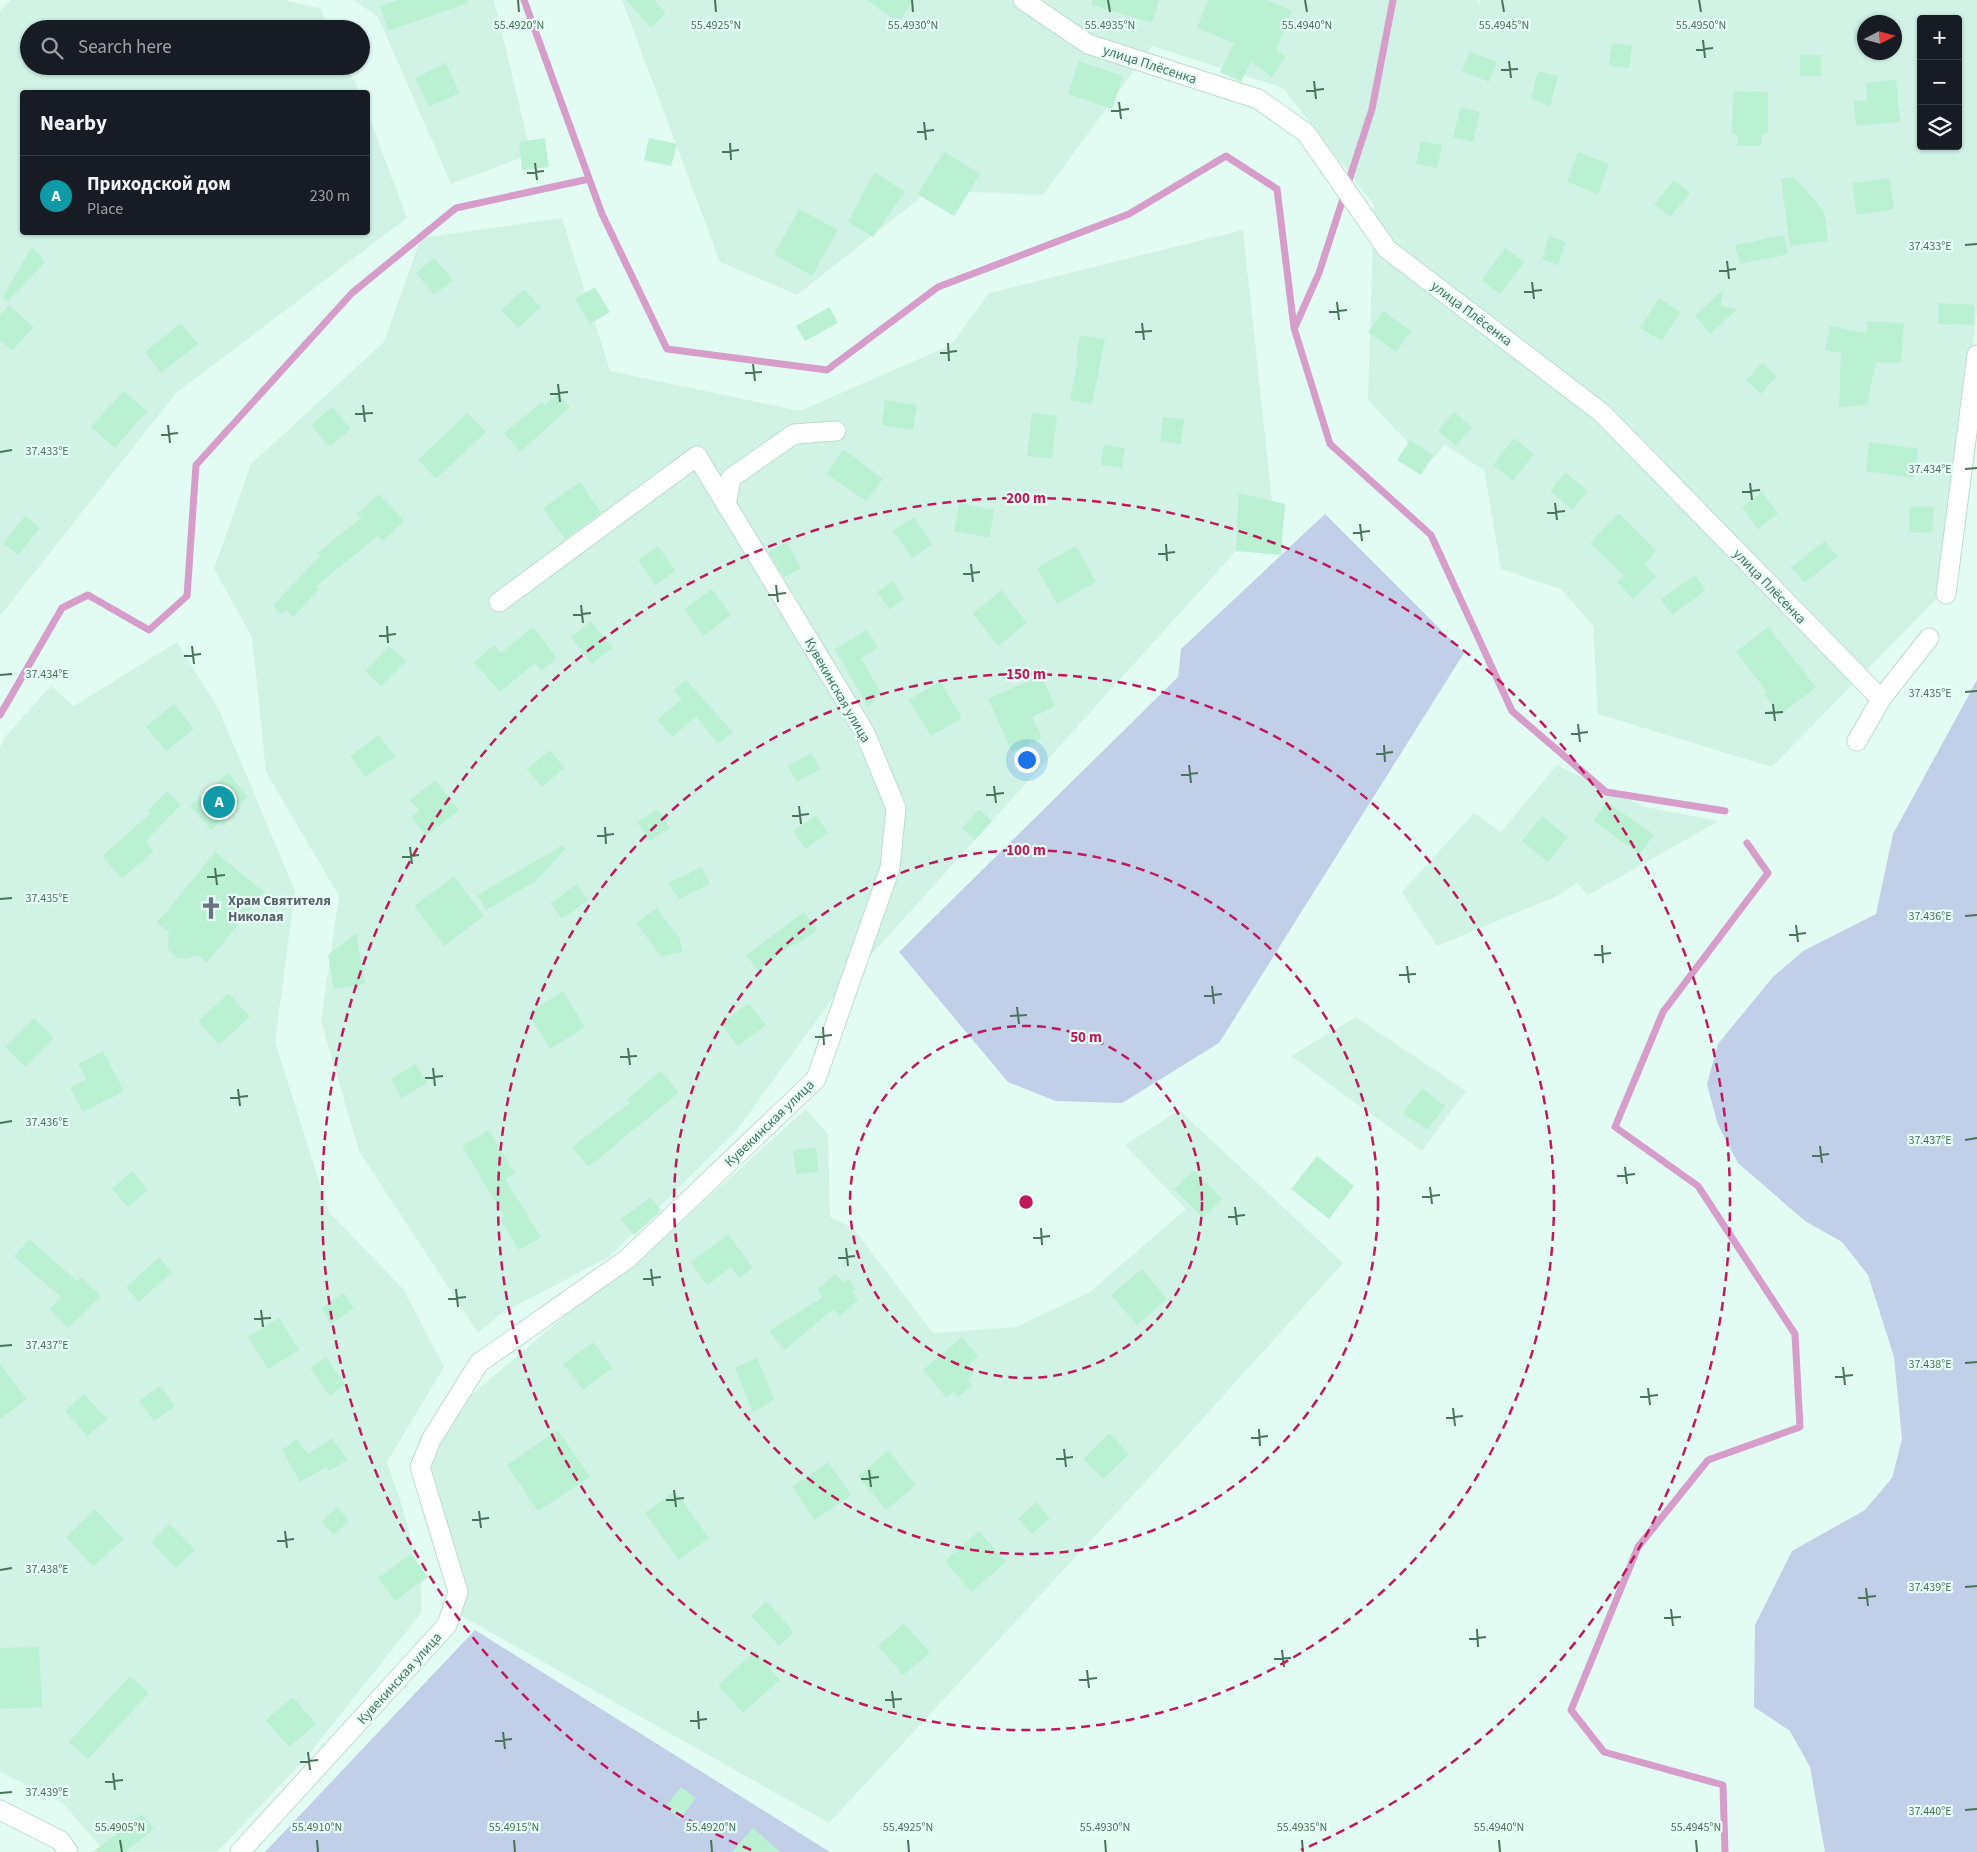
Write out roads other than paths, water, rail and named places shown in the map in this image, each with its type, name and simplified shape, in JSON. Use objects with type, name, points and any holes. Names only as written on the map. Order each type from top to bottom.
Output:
[{"type":"street","name":"улица Плёсенка","points":[[1023,0],[1088,44],[1258,99],[1306,133],[1388,249],[1602,413],[1881,699]]},
{"type":"street","points":[[1946,594],[1977,355]]},
{"type":"street","points":[[726,505],[731,478],[794,434],[836,431]]},
{"type":"street","name":"Кувекинская улица","points":[[240,1852],[447,1625],[458,1592],[420,1467],[431,1440],[479,1363],[627,1259],[816,1079],[890,868],[896,808],[865,733],[698,456],[499,602]]},
{"type":"street","points":[[1857,741],[1881,699],[1928,638]]},
{"type":"street","points":[[0,1810],[60,1841],[68,1852]]},
{"type":"waterway","points":[[524,0],[602,214],[667,349],[827,370],[938,287],[1129,214],[1226,156],[1277,189],[1294,328],[1330,444],[1431,535],[1512,711],[1606,792],[1725,811]]},
{"type":"waterway","points":[[1295,327],[1319,273],[1372,109],[1393,0]]},
{"type":"waterway","points":[[0,715],[62,608],[88,595],[149,630],[187,596],[196,465],[352,293],[456,208],[589,179]]},
{"type":"waterway","points":[[1725,1852],[1723,1785],[1604,1752],[1571,1710],[1638,1547],[1708,1460],[1800,1427],[1795,1334],[1698,1186],[1615,1127],[1663,1012],[1768,873],[1747,843]]},
{"type":"place","name":"Приходской дом","points":[[219,802]]},
{"type":"place","name":"Храм Святителя Николая","points":[[211,908]]}]
